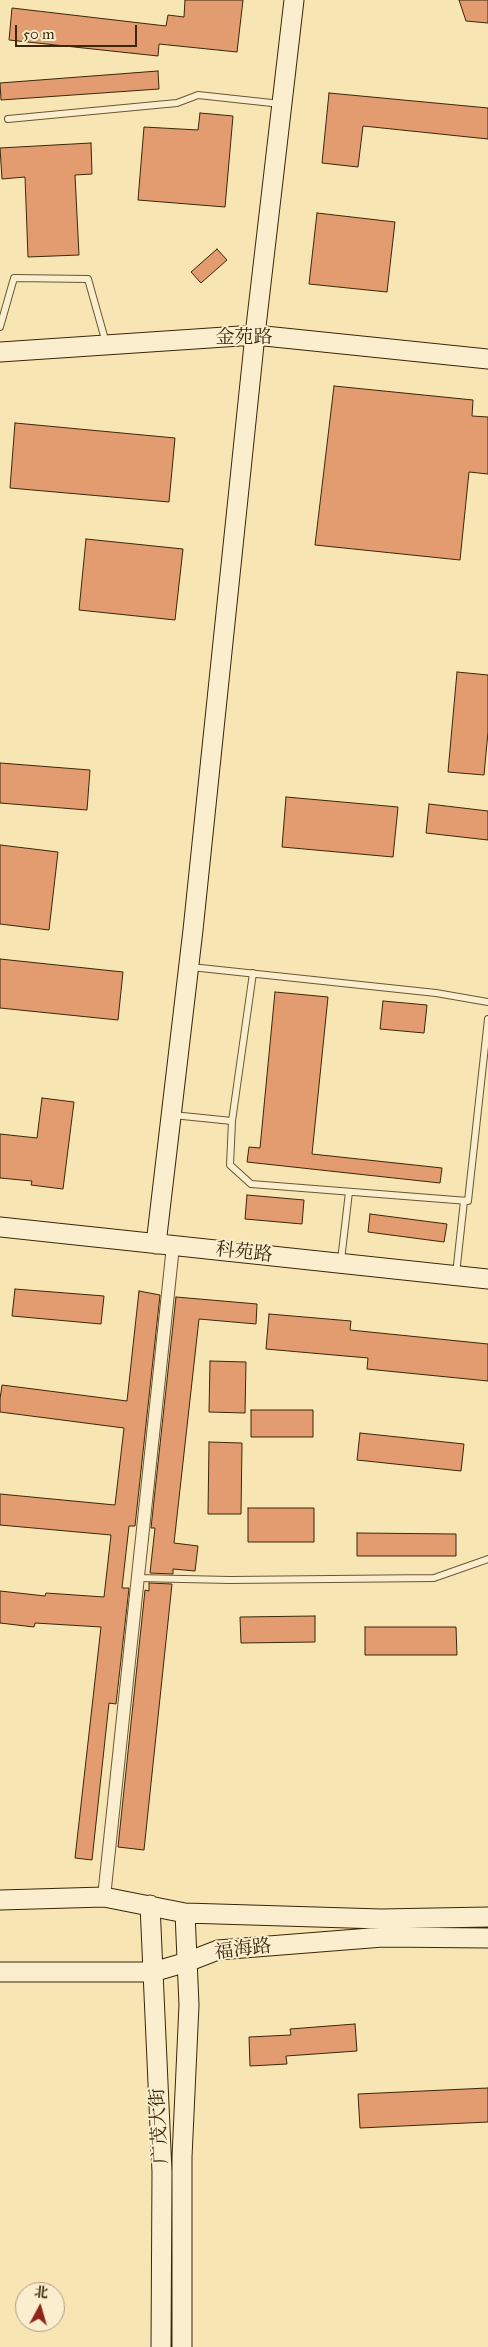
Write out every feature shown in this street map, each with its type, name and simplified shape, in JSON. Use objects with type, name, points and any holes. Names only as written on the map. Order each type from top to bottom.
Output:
[{"type":"street","points":[[104,1898],[137,1578],[165,1245],[171,1115],[189,966],[255,335],[294,0]]},
{"type":"street","name":"金苑路","points":[[0,352],[255,335],[488,359]]},
{"type":"street","name":"科苑路","points":[[0,1227],[488,1279]]},
{"type":"street","name":"福海路","points":[[0,1900],[104,1898],[150,1905],[184,1913],[381,1919],[488,1917]]},
{"type":"street","name":"广茂大街","points":[[150,1905],[162,2172],[162,2347]]},
{"type":"street","name":"广茂大街","points":[[182,2347],[182,2158],[189,2005],[184,1913]]},
{"type":"street","name":"福海路","points":[[0,1972],[153,1972],[218,1950],[383,1937],[488,1938]]},
{"type":"lane","points":[[8,119],[177,102],[198,95],[282,104]]},
{"type":"lane","points":[[0,327],[14,278],[88,279],[106,345]]},
{"type":"lane","points":[[189,966],[436,993],[488,1002]]},
{"type":"lane","points":[[253,973],[232,1121],[230,1165],[251,1184],[468,1201],[488,1019]]},
{"type":"lane","points":[[171,1115],[232,1121]]},
{"type":"lane","points":[[340,1263],[350,1192]]},
{"type":"lane","points":[[456,1276],[464,1201]]},
{"type":"lane","points":[[137,1578],[230,1580],[434,1578],[488,1559]]},
{"type":"building","points":[[185,0],[243,0],[237,52],[159,44],[158,56],[9,40],[12,8],[166,26],[168,15],[184,17]]},
{"type":"building","points":[[459,0],[488,0],[488,23],[466,21]]},
{"type":"building","points":[[158,71],[159,89],[1,100],[0,83]]},
{"type":"building","points":[[329,93],[488,108],[488,139],[363,126],[358,167],[322,163]]},
{"type":"building","points":[[200,113],[233,116],[225,207],[138,200],[144,127],[198,130]]},
{"type":"building","points":[[91,143],[92,174],[75,175],[79,255],[28,257],[25,177],[2,179],[0,148]]},
{"type":"building","points":[[317,213],[395,222],[387,292],[309,284]]},
{"type":"building","points":[[217,249],[227,260],[201,283],[191,272]]},
{"type":"building","points":[[334,386],[473,400],[472,416],[488,417],[488,474],[469,472],[460,560],[315,545]]},
{"type":"building","points":[[15,423],[175,438],[169,502],[10,488]]},
{"type":"building","points":[[86,539],[183,549],[175,620],[79,610]]},
{"type":"building","points":[[457,672],[488,675],[488,732],[484,775],[448,772]]},
{"type":"building","points":[[0,763],[90,770],[87,810],[0,803]]},
{"type":"building","points":[[286,797],[398,807],[393,857],[282,847]]},
{"type":"building","points":[[429,804],[488,811],[488,840],[426,833]]},
{"type":"building","points":[[0,845],[58,852],[49,930],[0,924]]},
{"type":"building","points":[[0,959],[123,972],[118,1020],[0,1008]]},
{"type":"building","points":[[275,992],[328,997],[312,1154],[442,1168],[440,1183],[247,1162],[249,1147],[260,1148]]},
{"type":"building","points":[[383,1001],[427,1005],[424,1033],[380,1029]]},
{"type":"building","points":[[42,1098],[74,1102],[63,1189],[31,1185],[32,1181],[0,1178],[0,1134],[37,1138]]},
{"type":"building","points":[[247,1195],[304,1200],[302,1224],[245,1219]]},
{"type":"building","points":[[370,1214],[447,1224],[444,1242],[368,1232]]},
{"type":"building","points":[[15,1289],[104,1296],[101,1324],[12,1316]]},
{"type":"building","points":[[139,1291],[160,1295],[135,1526],[129,1526],[122,1588],[129,1588],[116,1704],[109,1703],[92,1860],[75,1858],[101,1627],[35,1623],[34,1627],[0,1623],[0,1591],[45,1596],[46,1593],[104,1597],[111,1535],[0,1525],[0,1494],[115,1505],[124,1428],[0,1412],[0,1399],[2,1385],[127,1401]]},
{"type":"building","points":[[176,1297],[257,1304],[256,1324],[199,1319],[174,1543],[198,1546],[195,1571],[173,1569],[173,1574],[150,1573],[155,1528],[151,1528]]},
{"type":"building","points":[[269,1314],[351,1321],[350,1330],[488,1344],[488,1381],[367,1369],[368,1358],[266,1349]]},
{"type":"building","points":[[210,1361],[246,1362],[245,1413],[209,1412]]},
{"type":"building","points":[[251,1410],[313,1410],[313,1437],[251,1437]]},
{"type":"building","points":[[360,1433],[464,1444],[461,1471],[357,1460]]},
{"type":"building","points":[[209,1442],[242,1443],[241,1514],[208,1514]]},
{"type":"building","points":[[248,1508],[314,1508],[314,1542],[248,1542]]},
{"type":"building","points":[[357,1533],[456,1534],[456,1556],[357,1556]]},
{"type":"building","points":[[149,1583],[172,1584],[144,1850],[118,1847],[145,1590],[149,1591]]},
{"type":"building","points":[[315,1616],[315,1642],[241,1643],[240,1617]]},
{"type":"building","points":[[365,1627],[456,1627],[457,1655],[365,1655]]},
{"type":"building","points":[[355,2024],[357,2051],[286,2056],[287,2064],[250,2066],[249,2037],[291,2035],[290,2029]]},
{"type":"building","points":[[488,2088],[488,2122],[360,2128],[358,2094]]}]
